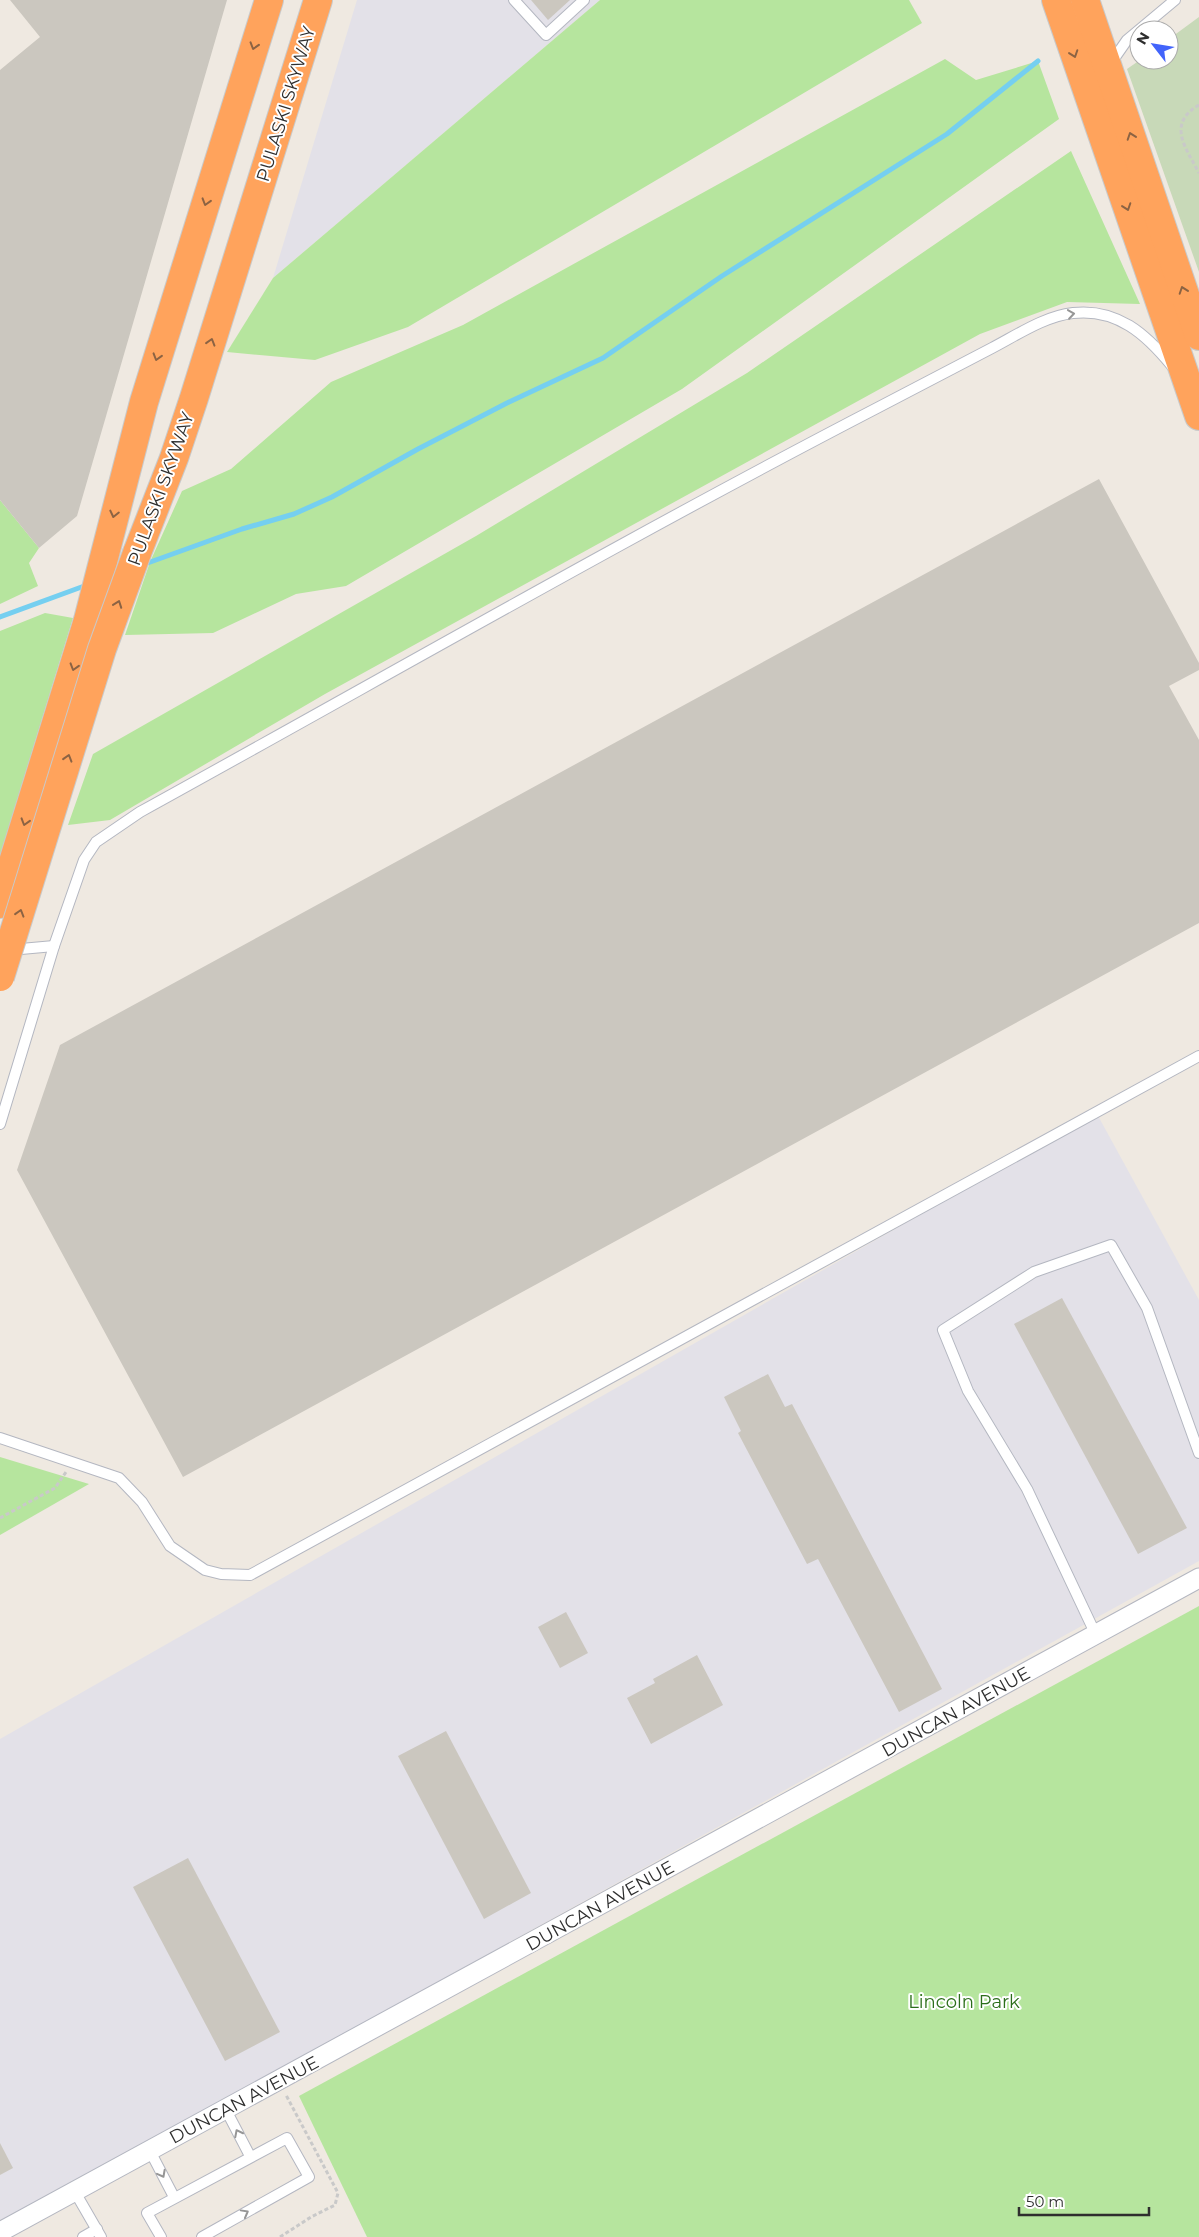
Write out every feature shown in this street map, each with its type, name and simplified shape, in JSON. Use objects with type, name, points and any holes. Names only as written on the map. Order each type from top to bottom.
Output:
[{"type":"highway","name":"PULASKI SKYWAY","points":[[0,904],[88,620],[144,402],[268,0]]},
{"type":"highway","name":"PULASKI SKYWAY","points":[[0,977],[102,649],[174,458],[194,398],[318,0]]},
{"type":"highway","points":[[1056,0],[1199,416]]},
{"type":"highway","points":[[1085,0],[1199,336]]},
{"type":"street","name":"DUNCAN AVENUE","points":[[0,2232],[1199,1578]]},
{"type":"lane","points":[[514,0],[546,35],[584,0]]},
{"type":"lane","points":[[1108,68],[1132,36],[1175,0]]},
{"type":"lane","points":[[0,1124],[54,946],[84,860],[96,842],[140,812],[807,446],[1052,319],[1085,312],[1109,315],[1126,322],[1140,331],[1189,386]]},
{"type":"lane","points":[[0,951],[54,946]]},
{"type":"lane","points":[[0,1438],[119,1478],[142,1502],[170,1546],[205,1570],[221,1574],[250,1575],[1199,1056]]},
{"type":"lane","points":[[1096,1635],[1028,1489],[968,1391],[943,1330],[1034,1272],[1111,1244],[1147,1308],[1199,1453]]},
{"type":"lane","points":[[226,2110],[250,2156]]},
{"type":"lane","points":[[161,2237],[147,2213],[174,2196],[286,2138],[308,2177],[202,2237]]},
{"type":"lane","points":[[150,2151],[174,2196]]},
{"type":"lane","points":[[75,2192],[99,2233],[83,2237]]},
{"type":"path","points":[[1199,105],[1185,114],[1180,126],[1184,144],[1199,173]]},
{"type":"path","points":[[0,1518],[55,1488],[74,1462]]},
{"type":"shaded area","points":[[357,0],[600,0],[273,278]]},
{"type":"shaded area","points":[[1097,1114],[1199,1300],[1199,1561],[0,2224],[0,1739]]},
{"type":"green space","points":[[600,0],[909,0],[922,23],[408,327],[315,360],[227,352],[273,278]]},
{"type":"green space","points":[[1199,17],[1199,272],[1127,69],[1179,70],[1179,32]]},
{"type":"green space","points":[[945,59],[976,80],[1038,61],[1059,119],[682,389],[346,586],[296,594],[213,633],[125,635],[150,562],[182,491],[231,469],[331,382],[463,325]]},
{"type":"green space","points":[[1071,151],[1140,304],[1067,302],[980,334],[325,694],[110,820],[68,825],[93,754],[476,536],[747,373]]},
{"type":"green space","points":[[0,500],[39,548],[29,563],[38,586],[0,604]]},
{"type":"green space","points":[[45,613],[73,618],[0,856],[0,631]]},
{"type":"green space","points":[[0,1457],[89,1484],[0,1535]]},
{"type":"green space","name":"Lincoln Park","points":[[1199,1606],[1199,2237],[367,2237],[299,2096]]},
{"type":"building","points":[[10,0],[227,0],[77,516],[39,548],[0,500],[0,70],[40,37]]},
{"type":"building","points":[[531,0],[570,0],[548,20]]},
{"type":"building","points":[[1099,479],[1199,663],[1199,670],[1169,686],[1199,740],[1199,923],[183,1477],[17,1170],[60,1045]]},
{"type":"building","points":[[1062,1298],[1187,1528],[1138,1554],[1014,1324]]},
{"type":"building","points":[[768,1374],[785,1407],[792,1404],[942,1689],[899,1712],[818,1559],[807,1564],[738,1433],[741,1431],[724,1397]]},
{"type":"building","points":[[566,1612],[588,1653],[560,1668],[538,1627]]},
{"type":"building","points":[[697,1655],[723,1705],[651,1744],[627,1698],[655,1683],[653,1679]]},
{"type":"building","points":[[446,1731],[531,1893],[484,1919],[398,1756]]},
{"type":"building","points":[[188,1858],[280,2032],[225,2061],[133,1887]]},
{"type":"building","points":[[0,2143],[13,2168],[0,2175]]},
{"type":"waterway","points":[[142,565],[242,529],[294,514],[332,497],[418,449],[507,403],[603,358],[722,276],[947,134],[1038,61]]},
{"type":"waterway","points":[[0,617],[87,585]]}]
